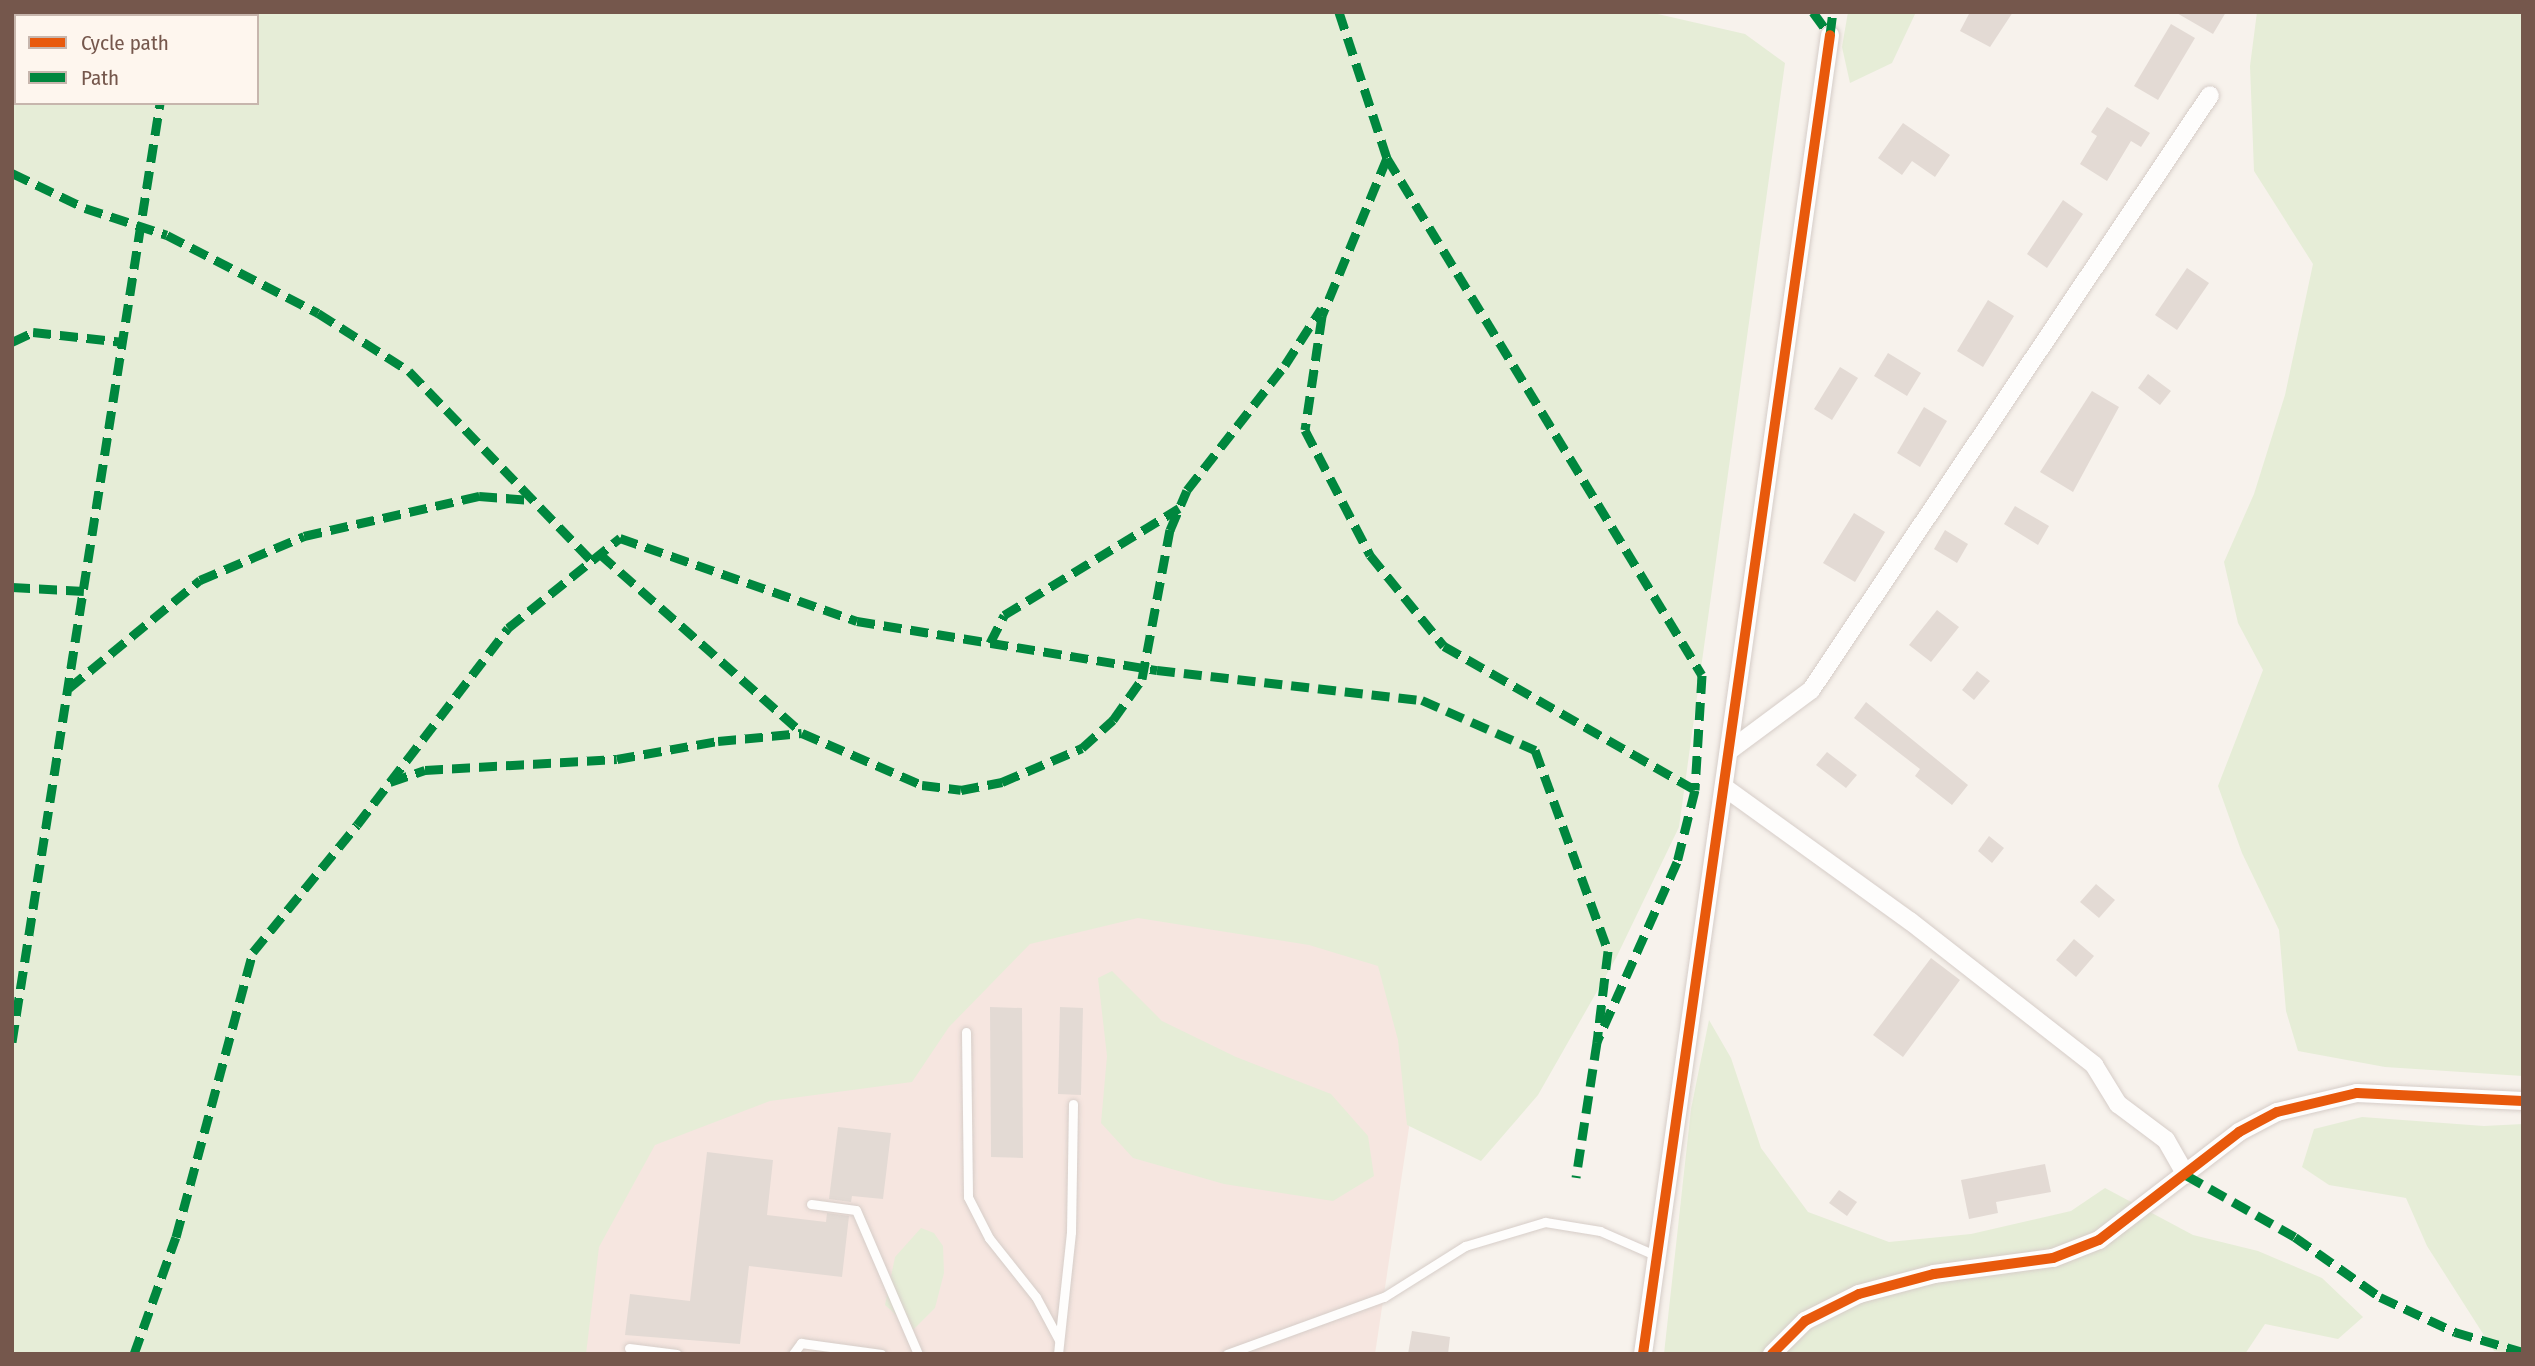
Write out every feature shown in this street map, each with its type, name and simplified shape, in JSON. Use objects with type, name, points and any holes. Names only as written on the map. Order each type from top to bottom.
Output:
[{"type":"street","points":[[1643,1354],[1830,35]]},
{"type":"street","points":[[1729,751],[1811,690],[2210,95]]},
{"type":"street","points":[[1724,787],[1910,921],[2094,1065],[2118,1104],[2166,1140],[2186,1175]]},
{"type":"street","points":[[1772,1354],[1805,1321],[1859,1294],[1934,1275],[2053,1258],[2098,1240],[2239,1132],[2277,1112],[2316,1100],[2357,1093],[2403,1092],[2523,1101]]},
{"type":"lane","points":[[966,1032],[968,1197],[989,1238],[1037,1297],[1059,1340]]},
{"type":"lane","points":[[1058,1354],[1071,1232],[1073,1104]]},
{"type":"lane","points":[[811,1204],[856,1210],[918,1354]]},
{"type":"lane","points":[[1227,1354],[1384,1297],[1465,1246],[1545,1222],[1600,1231],[1657,1256]]},
{"type":"lane","points":[[793,1354],[801,1343],[881,1354]]},
{"type":"lane","points":[[629,1348],[677,1354]]},
{"type":"shaded area","points":[[266,786],[1434,961],[1375,1354],[176,1354]]},
{"type":"green space","points":[[12,12],[1649,12],[1745,34],[1785,63],[1679,827],[1616,958],[1538,1095],[1481,1161],[1407,1125],[1398,1040],[1378,966],[1309,945],[1138,918],[1030,944],[949,1027],[912,1082],[770,1101],[655,1145],[599,1247],[586,1354],[12,1354]]},
{"type":"green space","points":[[1848,12],[1916,12],[1892,63],[1850,83],[1842,47]]},
{"type":"green space","points":[[2257,12],[2523,12],[2523,1076],[2385,1067],[2298,1051],[2286,1011],[2279,930],[2242,853],[2218,786],[2263,670],[2238,623],[2224,562],[2254,494],[2285,395],[2313,264],[2254,171],[2250,66]]},
{"type":"green space","points":[[1112,971],[1162,1021],[1236,1057],[1331,1094],[1368,1136],[1374,1176],[1333,1201],[1224,1184],[1133,1158],[1101,1123],[1107,1056],[1098,978]]},
{"type":"green space","points":[[1709,1020],[1731,1058],[1761,1148],[1808,1212],[1889,1242],[1971,1234],[2071,1211],[2105,1188],[2193,1235],[2258,1251],[2322,1278],[2363,1317],[2338,1339],[2265,1324],[2245,1354],[1664,1354],[1691,1109]]},
{"type":"green space","points":[[2362,1117],[2484,1126],[2523,1124],[2523,1354],[2494,1351],[2427,1246],[2406,1198],[2329,1185],[2302,1167],[2314,1129]]},
{"type":"green space","points":[[921,1228],[934,1233],[943,1246],[944,1273],[935,1308],[913,1330],[885,1305],[895,1257]]},
{"type":"building","points":[[1970,12],[2013,12],[1990,47],[1960,31]]},
{"type":"building","points":[[2175,12],[2226,12],[2213,34]]},
{"type":"building","points":[[2171,24],[2195,38],[2158,100],[2134,86]]},
{"type":"building","points":[[2107,107],[2150,133],[2141,147],[2131,141],[2107,181],[2080,164],[2097,136],[2091,132]]},
{"type":"building","points":[[1903,123],[1950,155],[1935,177],[1912,161],[1902,175],[1878,158]]},
{"type":"building","points":[[2063,200],[2083,214],[2047,268],[2027,254]]},
{"type":"building","points":[[2187,268],[2209,283],[2177,330],[2155,315]]},
{"type":"building","points":[[1988,300],[2014,316],[1983,367],[1957,351]]},
{"type":"building","points":[[1888,353],[1921,373],[1907,396],[1874,376]]},
{"type":"building","points":[[1840,367],[1858,378],[1832,420],[1814,409]]},
{"type":"building","points":[[2148,374],[2171,391],[2160,405],[2138,388]]},
{"type":"building","points":[[2092,391],[2119,407],[2073,492],[2040,472]]},
{"type":"building","points":[[1924,407],[1947,421],[1920,467],[1897,453]]},
{"type":"building","points":[[2015,506],[2049,526],[2038,545],[2004,524]]},
{"type":"building","points":[[1854,513],[1885,532],[1855,582],[1823,563]]},
{"type":"building","points":[[1945,530],[1968,544],[1957,563],[1934,549]]},
{"type":"building","points":[[1937,610],[1959,627],[1931,662],[1909,645]]},
{"type":"building","points":[[1977,671],[1990,681],[1974,700],[1962,690]]},
{"type":"building","points":[[1866,702],[1968,785],[1952,805],[1915,776],[1920,769],[1854,718]]},
{"type":"building","points":[[1827,752],[1857,775],[1846,788],[1816,765]]},
{"type":"building","points":[[1989,836],[2004,848],[1992,863],[1978,851]]},
{"type":"building","points":[[2096,884],[2115,900],[2099,918],[2080,902]]},
{"type":"building","points":[[2074,939],[2094,956],[2076,977],[2056,960]]},
{"type":"building","points":[[1931,958],[1960,980],[1903,1057],[1873,1035]]},
{"type":"building","points":[[990,1007],[1022,1008],[1023,1158],[991,1157]]},
{"type":"building","points":[[1060,1007],[1083,1008],[1081,1095],[1058,1094]]},
{"type":"building","points":[[838,1127],[891,1133],[883,1199],[852,1196],[851,1202],[829,1199]]},
{"type":"building","points":[[707,1152],[773,1160],[767,1215],[826,1222],[827,1213],[849,1216],[842,1277],[749,1266],[740,1344],[625,1335],[630,1294],[690,1301]]},
{"type":"building","points":[[2045,1164],[2051,1192],[1996,1202],[1998,1213],[1969,1219],[1961,1180]]},
{"type":"building","points":[[1839,1190],[1857,1202],[1847,1216],[1829,1203]]},
{"type":"building","points":[[1412,1331],[1450,1337],[1448,1354],[1408,1354]]},
{"type":"marked path","points":[[1339,12],[1387,158],[1322,316],[1305,430],[1370,555],[1444,646],[1695,790],[1677,862],[1597,1042],[1576,1177]]},
{"type":"marked path","points":[[1813,12],[1830,35]]},
{"type":"marked path","points":[[1830,35],[1833,12]]},
{"type":"marked path","points":[[12,1042],[160,105]]},
{"type":"marked path","points":[[1387,158],[1702,675],[1695,790]]},
{"type":"marked path","points":[[12,173],[85,208],[167,235],[318,313],[409,371],[592,561]]},
{"type":"marked path","points":[[600,554],[802,733],[922,785],[961,790],[1002,782],[1082,748],[1113,720],[1142,679],[1170,530],[1187,490],[1285,365],[1321,309]]},
{"type":"marked path","points":[[12,342],[33,332],[123,342]]},
{"type":"marked path","points":[[69,688],[200,580],[304,536],[479,496],[531,500]]},
{"type":"marked path","points":[[990,643],[1004,615],[1179,508]]},
{"type":"marked path","points":[[134,1354],[176,1237],[253,952],[357,825],[508,628],[620,538],[857,621],[1157,670],[1422,700],[1535,750],[1608,951],[1597,1042]]},
{"type":"marked path","points":[[12,587],[84,591]]},
{"type":"marked path","points":[[390,782],[425,770],[617,759],[718,741],[802,733]]},
{"type":"marked path","points":[[2186,1175],[2295,1237],[2380,1297],[2455,1332],[2523,1352]]},
{"type":"cycle path","points":[[1643,1354],[1830,35]]},
{"type":"cycle path","points":[[1772,1354],[1805,1321],[1859,1294],[1934,1274],[2053,1258],[2099,1240],[2239,1132],[2277,1112],[2357,1093],[2523,1101]]}]
